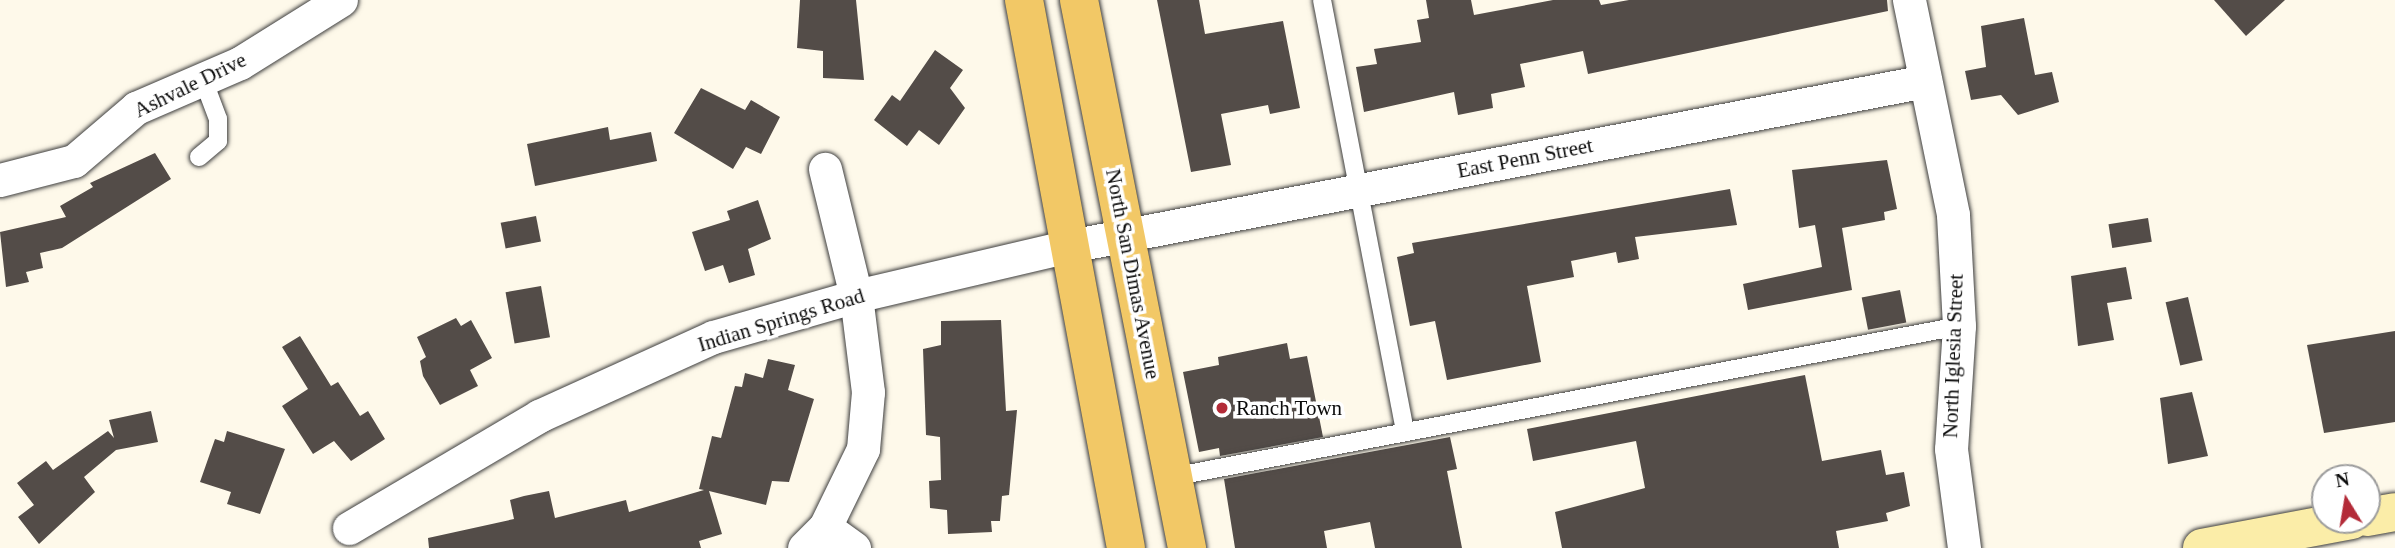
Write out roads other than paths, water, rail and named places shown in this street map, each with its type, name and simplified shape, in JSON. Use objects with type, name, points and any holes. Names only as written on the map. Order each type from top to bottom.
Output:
[{"type":"main road","points":[[1024,0],[1126,548]]},
{"type":"main road","name":"North San Dimas Avenue","points":[[1079,0],[1187,548]]},
{"type":"main road","points":[[2222,546],[2311,528]]},
{"type":"street","name":"Ashvale Drive","points":[[0,180],[74,161],[136,107],[203,79],[341,0]]},
{"type":"street","name":"North Iglesia Street","points":[[1909,0],[1954,215],[1959,326],[1951,449],[1964,548]]},
{"type":"street","name":"East Penn Street","points":[[1125,236],[1926,81]]},
{"type":"street","points":[[825,169],[856,296],[868,392],[863,449],[814,537],[854,548]]},
{"type":"street","name":"Indian Springs Road","points":[[349,528],[539,416],[701,342],[856,296],[1070,246],[1125,236]]},
{"type":"lane","points":[[1322,0],[1405,432]]},
{"type":"lane","points":[[199,157],[218,141],[218,119],[203,79]]},
{"type":"lane","points":[[1172,477],[1959,326]]},
{"type":"place","name":"Ranch Town","points":[[1222,408]]}]
